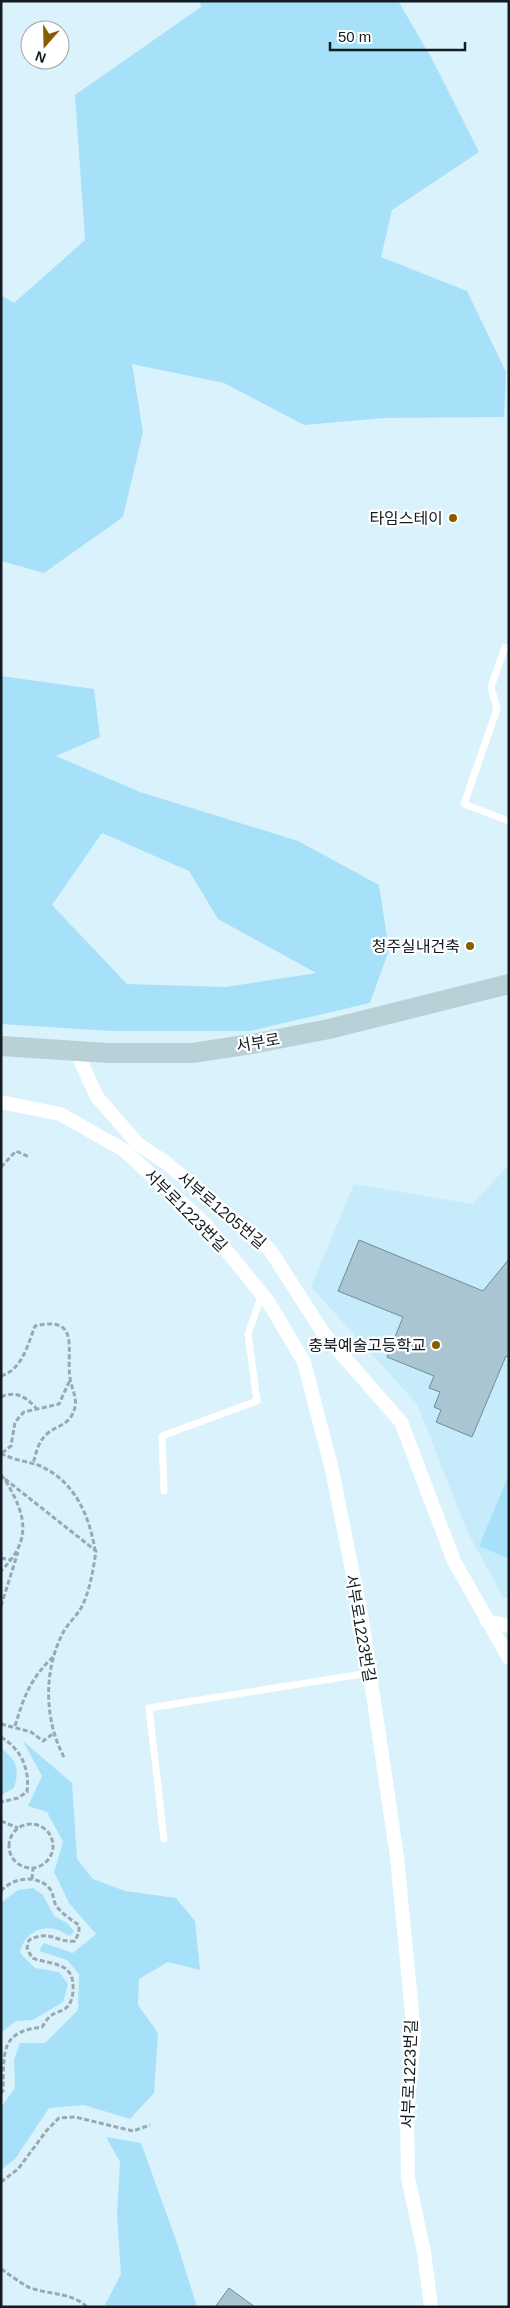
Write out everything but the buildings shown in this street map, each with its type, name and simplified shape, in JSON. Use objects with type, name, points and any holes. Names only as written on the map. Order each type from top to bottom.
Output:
[{"type":"main road","name":"서부로","points":[[1,1046],[108,1054],[192,1053],[329,1029],[509,984]]},
{"type":"street","name":"서부로1205번길","points":[[76,1052],[97,1097],[138,1144],[165,1162],[270,1250],[324,1334],[401,1422],[454,1561],[487,1621]]},
{"type":"street","name":"서부로1223번길","points":[[1,1102],[60,1114],[124,1150],[201,1220],[269,1303],[304,1362],[332,1470],[362,1620],[397,1857],[414,2034],[407,2116],[408,2178],[424,2252],[431,2307]]},
{"type":"street","points":[[201,1220],[217,1206]]},
{"type":"street","points":[[487,1621],[509,1626]]},
{"type":"street","points":[[487,1621],[509,1658]]},
{"type":"lane","points":[[505,647],[491,687],[496,709],[464,804],[509,821]]},
{"type":"lane","points":[[164,1491],[162,1436],[257,1401],[248,1334],[262,1294]]},
{"type":"lane","points":[[164,1839],[149,1708],[369,1673]]},
{"type":"path","points":[[1,1167],[16,1151],[29,1157]]},
{"type":"path","points":[[1,1376],[7,1374],[22,1360],[35,1326],[50,1322],[62,1328],[71,1341],[70,1379],[59,1404],[24,1412],[15,1422],[11,1446],[2,1453]]},
{"type":"path","points":[[33,1464],[37,1447],[48,1433],[65,1424],[72,1415],[77,1402],[70,1379]]},
{"type":"path","points":[[1,1397],[16,1394],[26,1397],[36,1408]]},
{"type":"path","points":[[2,1453],[33,1464],[64,1480],[74,1492],[92,1528],[96,1551],[92,1576],[80,1609],[64,1631],[54,1656],[49,1686],[54,1733],[64,1757]]},
{"type":"path","points":[[1,1475],[96,1551]]},
{"type":"path","points":[[1,1606],[24,1527],[21,1510],[5,1479]]},
{"type":"path","points":[[1,1571],[20,1546]]},
{"type":"path","points":[[1,1558],[11,1560]]},
{"type":"path","points":[[15,1726],[25,1693],[38,1671],[54,1656]]},
{"type":"path","points":[[1,1724],[15,1726],[31,1732],[43,1741],[54,1733]]},
{"type":"path","points":[[1,1737],[9,1742],[24,1760],[29,1780],[27,1792],[18,1798],[1,1802]]},
{"type":"path","points":[[1,1821],[18,1828]]},
{"type":"path","points":[[29,1824],[36,1824],[49,1832],[54,1846],[48,1860],[43,1865],[33,1868],[22,1866],[16,1862],[9,1850],[11,1836],[18,1828],[29,1824]]},
{"type":"path","points":[[32,1879],[33,1868]]},
{"type":"path","points":[[1,1891],[4,1887],[24,1879],[38,1879],[50,1890],[56,1906],[78,1925],[79,1932],[75,1941],[65,1942],[52,1935],[38,1936],[29,1940],[27,1948],[32,1958],[56,1963],[66,1969],[72,1976],[72,1998],[67,2008],[51,2015],[42,2027],[22,2028],[11,2034],[2,2046],[4,2076],[3,2091],[1,2093]]},
{"type":"path","points":[[1,2182],[18,2169],[47,2130],[59,2118],[75,2117],[133,2131],[150,2125]]},
{"type":"path","points":[[1,2269],[27,2286],[54,2295],[76,2298],[87,2307]]},
{"type":"shaded area","points":[[200,1],[398,1],[431,57],[479,152],[392,210],[381,257],[467,291],[506,372],[504,417],[384,418],[304,425],[224,383],[132,364],[143,432],[123,517],[44,573],[1,561],[1,295],[14,303],[85,240],[75,95],[201,7]]},
{"type":"shaded area","points":[[1,676],[94,689],[100,737],[56,756],[140,792],[298,841],[379,885],[389,950],[370,1003],[250,1031],[111,1031],[1,1024]],"holes":[[[102,833],[189,871],[218,919],[316,973],[226,987],[127,984],[52,905]]]},
{"type":"shaded area","name":"충북예술고등학교","points":[[509,1165],[509,1599],[503,1597],[468,1533],[417,1404],[311,1287],[354,1184],[472,1204]]},
{"type":"shaded area","points":[[509,1474],[509,1559],[479,1546]]},
{"type":"shaded area","points":[[23,1741],[72,1783],[77,1859],[93,1879],[125,1891],[176,1898],[195,1921],[200,1970],[168,1962],[139,1979],[138,2005],[158,2033],[154,2093],[130,2119],[84,2105],[49,2108],[15,2159],[1,2170],[1,2107],[15,2088],[14,2060],[20,2043],[45,2043],[78,2010],[79,1974],[67,1960],[39,1951],[44,1943],[73,1953],[96,1934],[69,1903],[54,1872],[63,1842],[47,1812],[28,1806],[42,1776]]},
{"type":"shaded area","points":[[1,1748],[14,1761],[17,1775],[14,1788],[1,1795]]},
{"type":"shaded area","points":[[33,1888],[43,1895],[54,1916],[67,1923],[74,1931],[70,1936],[55,1929],[37,1930],[24,1942],[20,1953],[35,1968],[59,1972],[68,1984],[63,2002],[33,2020],[16,2021],[1,2033],[1,1903],[18,1890]]},
{"type":"shaded area","points":[[106,2137],[141,2143],[177,2243],[197,2307],[104,2307],[121,2274],[117,2215],[120,2162]]},
{"type":"place","name":"타임스테이","points":[[453,518]]},
{"type":"place","name":"청주실내건축","points":[[470,946]]},
{"type":"place","name":"충북예술고등학교","points":[[436,1345]]}]
